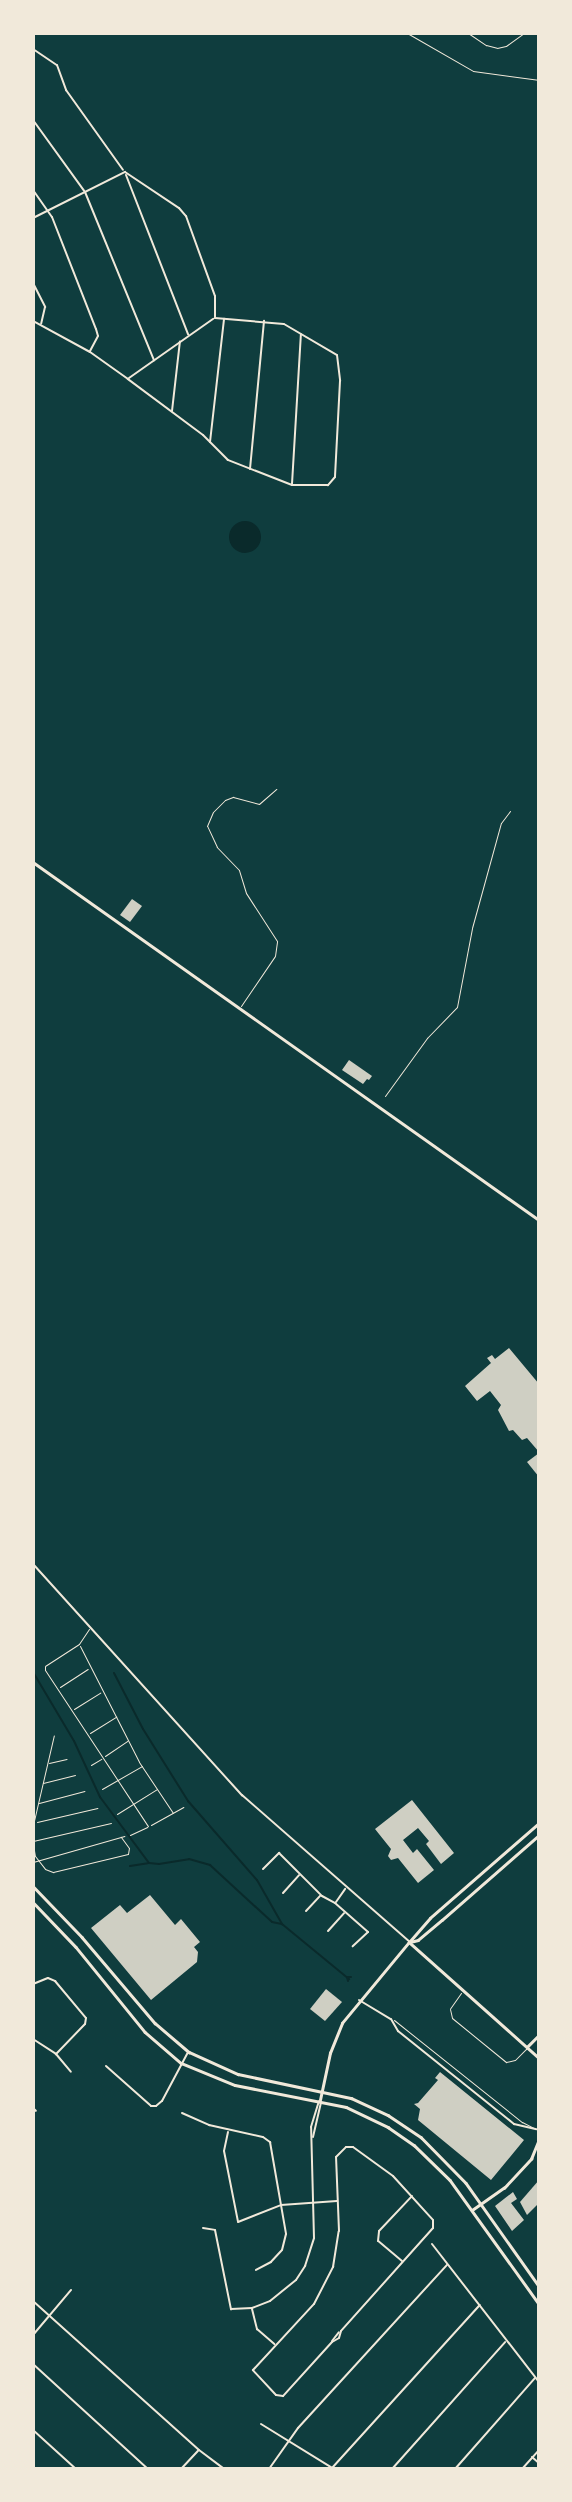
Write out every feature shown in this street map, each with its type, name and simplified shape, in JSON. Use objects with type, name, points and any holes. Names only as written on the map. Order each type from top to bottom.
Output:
[{"type":"main road","points":[[33,862],[539,1220]]},
{"type":"main road","points":[[320,2100],[336,2034],[359,2000],[435,1914],[539,1824]]},
{"type":"main road","points":[[410,1942],[418,1940],[434,1928],[539,1835]]},
{"type":"main road","points":[[33,1886],[82,1937],[155,2023],[189,2052],[238,2074],[323,2090],[365,2103],[408,2127],[445,2159],[481,2204],[539,2286]]},
{"type":"main road","points":[[33,1902],[76,1947],[145,2032],[181,2063],[233,2085],[320,2100],[361,2113],[405,2139],[450,2180],[539,2304]]},
{"type":"main road","points":[[410,1942],[539,2058]]},
{"type":"main road","points":[[527,2047],[539,2035]]},
{"type":"main road","points":[[472,2210],[509,2183],[532,2155],[538,2142],[538,2127]]},
{"type":"street","points":[[33,50],[50,57],[57,65],[69,96],[125,172],[188,334]]},
{"type":"street","points":[[33,120],[85,192],[154,360]]},
{"type":"street","points":[[33,218],[125,172]]},
{"type":"street","points":[[125,172],[187,216],[215,296],[215,318]]},
{"type":"street","points":[[33,190],[48,211],[96,329],[97,336],[90,352]]},
{"type":"street","points":[[33,283],[45,307],[41,325]]},
{"type":"street","points":[[33,321],[90,352],[128,379],[228,460],[292,485],[328,485],[336,471],[340,359],[331,349],[284,324],[215,318],[188,334],[128,379]]},
{"type":"street","points":[[210,443],[224,319]]},
{"type":"street","points":[[250,470],[264,321]]},
{"type":"street","points":[[292,485],[301,334]]},
{"type":"street","points":[[171,412],[180,341]]},
{"type":"street","points":[[33,1564],[242,1795],[346,1889],[410,1942]]},
{"type":"street","points":[[263,1869],[279,1853],[321,1895],[335,1903],[368,1932],[353,1946]]},
{"type":"street","points":[[283,1893],[300,1874]]},
{"type":"street","points":[[335,1903],[346,1889]]},
{"type":"street","points":[[306,1911],[321,1895]]},
{"type":"street","points":[[328,1931],[345,1912]]},
{"type":"street","points":[[33,1984],[48,1978],[55,1981],[86,2018],[85,2024],[56,2054]]},
{"type":"street","points":[[359,2000],[391,2019],[398,2031],[514,2124],[538,2127]]},
{"type":"street","points":[[33,2039],[56,2054],[71,2072]]},
{"type":"street","points":[[106,2066],[151,2106],[156,2106],[162,2101],[189,2052]]},
{"type":"street","points":[[203,2228],[215,2230],[231,2309],[252,2308],[284,2292],[305,2266],[314,2238],[310,2177],[311,2127],[315,2107],[320,2100]]},
{"type":"street","points":[[312,2138],[322,2109],[320,2100]]},
{"type":"street","points":[[33,2108],[36,2111]]},
{"type":"street","points":[[182,2113],[228,2130],[263,2137],[270,2142],[286,2234],[282,2250],[271,2262],[256,2270]]},
{"type":"street","points":[[228,2130],[224,2151],[238,2222],[281,2205],[338,2200]]},
{"type":"street","points":[[332,2342],[334,2334],[341,2331],[433,2228],[433,2220],[412,2196],[377,2163],[353,2147],[346,2147],[336,2157],[338,2247],[330,2276],[314,2304],[253,2370],[255,2375],[276,2395],[283,2396],[332,2342],[339,2339],[341,2331]]},
{"type":"street","points":[[402,2262],[378,2241],[379,2231],[412,2196]]},
{"type":"street","points":[[432,2244],[539,2382]]},
{"type":"street","points":[[269,2469],[289,2440],[447,2265]]},
{"type":"street","points":[[33,2335],[71,2290]]},
{"type":"street","points":[[33,2301],[199,2450],[225,2469]]},
{"type":"street","points":[[261,2424],[333,2468],[480,2305]]},
{"type":"street","points":[[252,2308],[257,2329],[275,2345]]},
{"type":"street","points":[[392,2469],[506,2341]]},
{"type":"street","points":[[33,2364],[148,2469]]},
{"type":"street","points":[[455,2469],[536,2378]]},
{"type":"street","points":[[33,2430],[76,2469]]},
{"type":"street","points":[[181,2469],[199,2450]]},
{"type":"street","points":[[522,2469],[539,2450]]},
{"type":"street","points":[[532,2458],[539,2463]]},
{"type":"lane","points":[[407,33],[473,71],[539,80]]},
{"type":"lane","points":[[239,1008],[275,956],[276,936],[246,893],[239,870],[217,847],[207,826],[213,812],[225,800],[233,797],[259,804],[276,789]]},
{"type":"lane","points":[[385,1096],[427,1038],[457,1007],[472,928],[502,823],[510,811]]},
{"type":"lane","points":[[91,1627],[79,1644],[45,1667],[149,1826]]},
{"type":"lane","points":[[79,1644],[142,1766],[173,1813]]},
{"type":"lane","points":[[58,1688],[90,1668]]},
{"type":"lane","points":[[72,1710],[103,1692]]},
{"type":"lane","points":[[88,1734],[116,1717]]},
{"type":"lane","points":[[54,1735],[36,1804],[34,1824],[97,1808]]},
{"type":"lane","points":[[91,1765],[128,1740]]},
{"type":"lane","points":[[46,1763],[67,1759]]},
{"type":"lane","points":[[102,1789],[142,1766]]},
{"type":"lane","points":[[41,1784],[75,1775]]},
{"type":"lane","points":[[117,1814],[157,1789]]},
{"type":"lane","points":[[36,1804],[84,1791]]},
{"type":"lane","points":[[131,1835],[183,1807]]},
{"type":"lane","points":[[33,1862],[38,1859],[122,1836],[129,1848],[128,1854],[53,1872],[45,1869],[38,1859],[33,1842],[111,1823]]},
{"type":"lane","points":[[463,1990],[450,2010],[452,2018],[506,2062],[514,2060],[527,2047]]},
{"type":"lane","points":[[391,2019],[406,2027],[522,2122],[538,2127]]},
{"type":"path","points":[[468,33],[483,44],[497,48],[505,47],[524,33]]},
{"type":"water","points":[[245,521],[256,526],[261,537],[256,548],[245,553],[234,548],[229,537],[234,526]]},
{"type":"building","points":[[132,899],[142,906],[130,922],[120,915]]},
{"type":"building","points":[[349,1060],[372,1076],[369,1080],[363,1084],[342,1070]]},
{"type":"building","points":[[509,1348],[539,1384],[539,1452],[527,1438],[522,1440],[513,1430],[509,1431],[498,1410],[501,1405],[490,1391],[477,1401],[465,1386],[491,1363],[487,1358],[492,1355],[495,1359]]},
{"type":"building","points":[[539,1453],[539,1477],[527,1462]]},
{"type":"building","points":[[412,1800],[454,1853],[441,1864],[426,1844],[429,1841],[418,1828],[403,1840],[413,1853],[417,1849],[434,1870],[418,1883],[398,1858],[391,1860],[388,1856],[391,1849],[375,1829]]},
{"type":"building","points":[[150,1895],[175,1925],[181,1919],[200,1942],[194,1947],[198,1952],[197,1962],[151,2000],[91,1928],[120,1905],[127,1913]]},
{"type":"building","points":[[326,1989],[342,2002],[325,2021],[310,2009]]},
{"type":"building","points":[[440,2072],[524,2140],[491,2180],[418,2120],[420,2109],[414,2104],[418,2103],[438,2080],[435,2078]]},
{"type":"building","points":[[539,2180],[539,2203],[527,2215],[520,2202]]},
{"type":"building","points":[[513,2192],[517,2199],[511,2203],[524,2220],[512,2231],[495,2206]]},
{"type":"waterway","points":[[33,1672],[74,1741],[100,1797],[149,1863],[189,1859],[210,1865],[272,1922],[282,1924],[349,1979]]},
{"type":"waterway","points":[[114,1673],[143,1729],[188,1801],[257,1880],[282,1924]]},
{"type":"waterway","points":[[130,1866],[148,1863]]},
{"type":"waterway","points":[[348,1981],[347,1977],[351,1977]]}]
